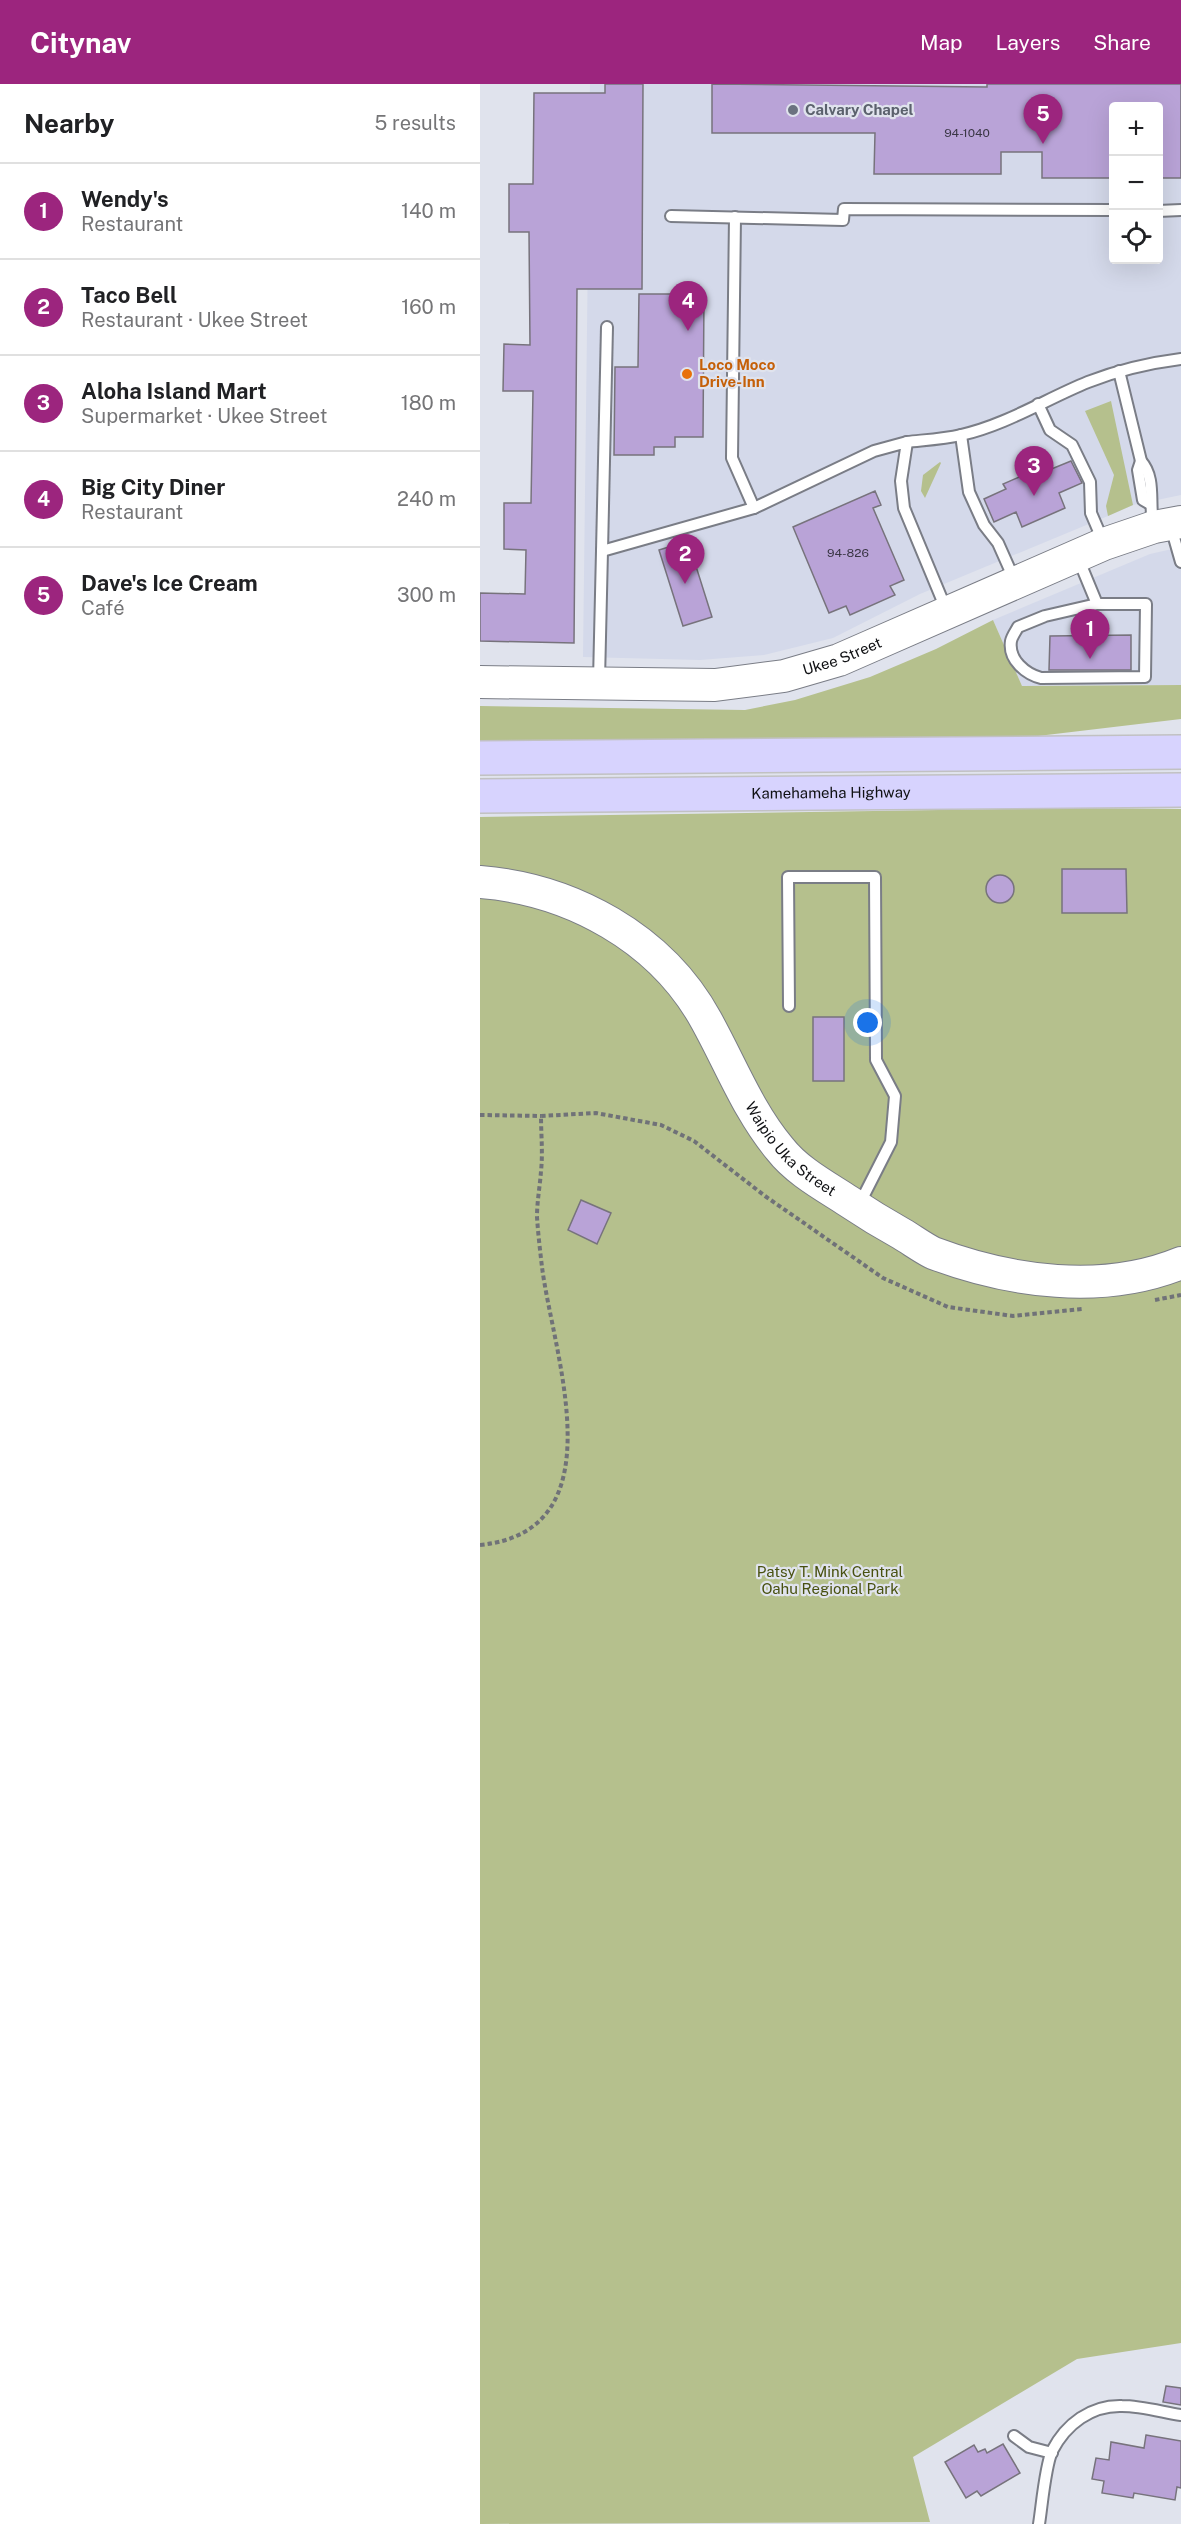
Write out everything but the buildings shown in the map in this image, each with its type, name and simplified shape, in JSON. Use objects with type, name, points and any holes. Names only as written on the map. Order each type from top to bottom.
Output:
[{"type":"main road","points":[[480,758],[1181,752]]},
{"type":"main road","name":"Kamehameha Highway","points":[[480,796],[1181,790]]},
{"type":"street","name":"Ukee Street","points":[[480,682],[716,685],[783,676],[839,660],[1164,519]]},
{"type":"street","name":"Waipio Uka Street","points":[[480,882],[509,884],[586,909],[621,928],[669,969],[705,1017],[752,1109],[780,1151],[814,1179],[932,1252],[985,1269],[1033,1279],[1077,1281],[1130,1278],[1181,1263]]},
{"type":"lane","points":[[671,216],[843,220],[844,209],[1109,210]]},
{"type":"lane","points":[[1163,211],[1181,210]]},
{"type":"lane","points":[[735,217],[732,458],[754,508]]},
{"type":"lane","points":[[599,684],[607,327]]},
{"type":"lane","points":[[602,551],[754,508],[874,451],[907,442],[961,435],[988,427],[1119,371],[1142,364],[1181,359]]},
{"type":"lane","points":[[1119,371],[1141,461],[1147,468],[1153,498],[1181,562]]},
{"type":"lane","points":[[1038,404],[1050,430],[1072,445],[1090,482],[1091,550],[1097,604]]},
{"type":"lane","points":[[961,435],[969,492],[984,525],[998,543],[1016,582]]},
{"type":"lane","points":[[907,442],[901,481],[904,508],[947,612]]},
{"type":"lane","points":[[1097,604],[1146,604],[1145,677],[1041,678],[1030,675],[1021,668],[1013,654],[1011,641],[1018,627],[1045,616],[1097,604]]},
{"type":"lane","points":[[789,1006],[788,877],[875,877],[876,1060],[895,1096],[891,1142],[858,1208]]},
{"type":"lane","points":[[1039,2524],[1052,2452],[1078,2418],[1104,2406],[1124,2405],[1181,2415]]},
{"type":"lane","points":[[1014,2436],[1029,2447],[1052,2452]]},
{"type":"path","points":[[480,1115],[541,1116],[596,1113],[661,1125],[694,1141],[765,1196],[883,1278],[948,1307],[1013,1316],[1084,1309]]},
{"type":"path","points":[[480,1545],[498,1543],[517,1537],[533,1527],[558,1497],[566,1472],[568,1440],[564,1384],[543,1268],[537,1216],[542,1168],[541,1116]]},
{"type":"path","points":[[1153,1301],[1181,1295]]},
{"type":"shaded area","points":[[590,84],[1181,84],[1181,495],[1133,505],[920,594],[833,638],[764,655],[700,660],[583,657]]},
{"type":"shaded area","points":[[1181,547],[1181,685],[1022,686],[993,620],[1150,554]]},
{"type":"green space","points":[[1111,401],[1133,505],[1108,516],[1106,506],[1114,475],[1085,411]]},
{"type":"green space","points":[[940,462],[925,498],[921,491],[923,475]]},
{"type":"green space","points":[[993,620],[1022,686],[1181,685],[1181,719],[1021,738],[480,742],[480,706],[745,710],[795,700],[870,677],[936,649]]},
{"type":"green space","name":"Patsy T. Mink Central Oahu Regional Park","points":[[1073,808],[1181,809],[1181,2343],[1077,2359],[913,2457],[930,2522],[480,2524],[480,817]]},
{"type":"place","name":"Calvary Chapel","points":[[793,110]]},
{"type":"place","name":"Dave's Ice Cream","points":[[1043,144]]},
{"type":"place","name":"Big City Diner","points":[[688,331]]},
{"type":"place","name":"Loco Moco Drive-Inn","points":[[687,374]]},
{"type":"place","name":"Aloha Island Mart","points":[[1034,496]]},
{"type":"place","name":"Taco Bell","points":[[685,584]]},
{"type":"place","name":"Wendy's","points":[[1090,659]]}]
